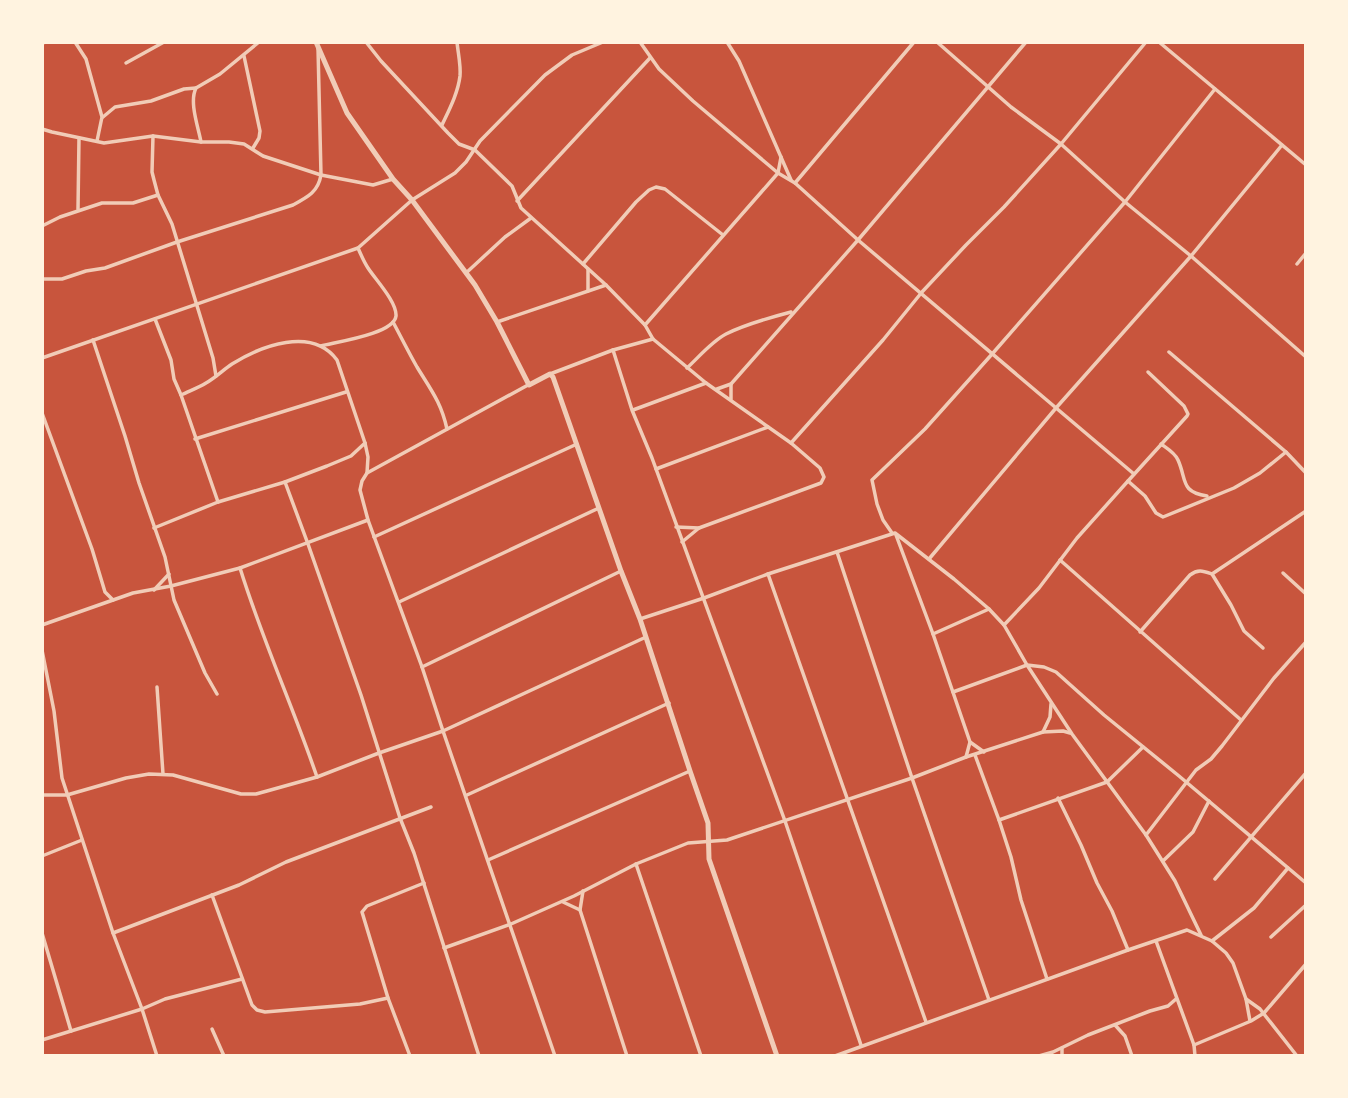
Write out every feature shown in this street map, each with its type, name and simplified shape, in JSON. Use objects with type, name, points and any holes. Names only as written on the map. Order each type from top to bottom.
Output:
[{"type":"street","points":[[75,42],[86,59],[102,117],[97,141]]},
{"type":"street","points":[[126,63],[164,42]]},
{"type":"street","points":[[102,117],[115,107],[151,101],[184,89],[196,88],[220,74],[259,42]]},
{"type":"street","points":[[366,42],[459,144],[475,150],[512,186],[521,208],[606,285],[645,325],[653,339],[706,383],[768,426],[820,468],[824,477],[821,483],[699,528],[682,542]]},
{"type":"street","points":[[442,125],[460,79],[457,42]]},
{"type":"street","points":[[42,358],[358,248],[412,200],[455,173],[480,141],[545,75],[572,55],[601,42]]},
{"type":"street","points":[[640,42],[659,69],[693,101],[1134,474]]},
{"type":"street","points":[[727,42],[793,183]]},
{"type":"street","points":[[793,183],[914,42]]},
{"type":"street","points":[[937,42],[1011,107],[1061,144],[1306,357]]},
{"type":"street","points":[[716,390],[731,384],[858,240],[1026,42]]},
{"type":"street","points":[[790,443],[883,340],[922,292],[1061,144],[1146,42]]},
{"type":"street","points":[[1159,42],[1306,165]]},
{"type":"street","points":[[42,279],[62,279],[105,268],[293,205],[310,196],[319,184],[321,175],[318,44]]},
{"type":"street","points":[[318,44],[343,106],[393,179],[412,200],[466,273],[497,323],[529,385]]},
{"type":"street","points":[[244,56],[260,131],[253,148]]},
{"type":"street","points":[[517,201],[650,58]]},
{"type":"street","points":[[196,88],[193,102],[201,142]]},
{"type":"street","points":[[1201,935],[1175,881],[1146,835],[1072,734],[1004,625],[989,609],[893,533],[883,520],[872,480],[925,429],[993,354],[1125,201],[1215,89]]},
{"type":"street","points":[[42,129],[97,141],[114,142],[153,136],[201,142],[229,142],[253,148],[263,156],[321,175],[373,185],[393,179]]},
{"type":"street","points":[[153,136],[152,172],[158,195],[172,224],[213,358],[216,376]]},
{"type":"street","points":[[78,210],[79,138]]},
{"type":"street","points":[[928,559],[1056,408],[1191,256],[1282,145]]},
{"type":"street","points":[[645,325],[778,173],[780,157]]},
{"type":"street","points":[[583,264],[636,202],[656,187],[665,189],[723,235]]},
{"type":"street","points":[[42,226],[102,203],[133,202],[158,195]]},
{"type":"street","points":[[466,273],[505,237],[531,218]]},
{"type":"street","points":[[321,346],[367,336],[386,328],[394,320],[396,312],[389,297],[358,248]]},
{"type":"street","points":[[1297,264],[1306,253]]},
{"type":"street","points":[[588,269],[589,291]]},
{"type":"street","points":[[497,323],[606,285]]},
{"type":"street","points":[[687,368],[724,335],[777,315],[793,312]]},
{"type":"street","points":[[155,319],[218,502]]},
{"type":"street","points":[[393,322],[438,399],[447,429]]},
{"type":"street","points":[[367,473],[550,374],[612,350],[653,339]]},
{"type":"street","points":[[93,340],[165,557],[174,600],[217,695]]},
{"type":"street","points":[[181,395],[206,383],[231,364],[287,341],[321,346],[337,360],[368,457],[367,473],[360,490],[368,520],[422,667],[555,1056]]},
{"type":"street","points":[[612,350],[785,821],[861,1045]]},
{"type":"street","points":[[1169,352],[1286,452],[1306,473]]},
{"type":"street","points":[[1004,625],[1039,587],[1077,538],[1188,416],[1184,406],[1147,372]]},
{"type":"street","points":[[550,374],[669,703],[708,823],[709,859],[777,1056]]},
{"type":"street","points":[[632,410],[706,383]]},
{"type":"street","points":[[731,384],[731,400]]},
{"type":"street","points":[[195,439],[346,392]]},
{"type":"street","points":[[42,413],[83,522],[105,592],[113,600]]},
{"type":"street","points":[[656,469],[768,426]]},
{"type":"street","points":[[154,528],[218,502],[285,482],[347,458],[365,443]]},
{"type":"street","points":[[374,537],[577,444]]},
{"type":"street","points":[[1161,444],[1175,455],[1186,487],[1197,495],[1209,497]]},
{"type":"street","points":[[1128,481],[1150,501],[1156,513],[1163,517],[1234,488],[1286,452]]},
{"type":"street","points":[[285,482],[361,695],[479,1056]]},
{"type":"street","points":[[399,602],[600,508]]},
{"type":"street","points":[[1212,574],[1306,511]]},
{"type":"street","points":[[42,625],[133,593],[240,568],[368,520]]},
{"type":"street","points":[[676,527],[699,528]]},
{"type":"street","points":[[640,619],[893,533]]},
{"type":"street","points":[[893,533],[933,634],[970,742],[967,757]]},
{"type":"street","points":[[837,552],[989,1000]]},
{"type":"street","points":[[1060,559],[1241,720]]},
{"type":"street","points":[[240,568],[254,612],[317,776]]},
{"type":"street","points":[[1140,632],[1196,570],[1212,574],[1244,631],[1263,648]]},
{"type":"street","points":[[422,667],[621,571]]},
{"type":"street","points":[[1283,573],[1306,594]]},
{"type":"street","points":[[154,590],[169,574]]},
{"type":"street","points":[[768,574],[926,1022]]},
{"type":"street","points":[[102,604],[105,592]]},
{"type":"street","points":[[933,634],[989,609]]},
{"type":"street","points":[[42,795],[66,795],[126,778],[163,774],[241,794],[256,794],[317,776],[443,731],[646,637]]},
{"type":"street","points":[[1146,835],[1186,783],[1216,752],[1306,642]]},
{"type":"street","points":[[42,650],[66,795],[157,1056]]},
{"type":"street","points":[[953,692],[1027,665],[1056,672],[1306,883]]},
{"type":"street","points":[[157,687],[163,774]]},
{"type":"street","points":[[1043,732],[1051,717],[1051,702]]},
{"type":"street","points":[[466,796],[669,703]]},
{"type":"street","points":[[444,948],[511,924],[636,864],[688,843],[727,840],[1043,732],[1063,731],[1072,734]]},
{"type":"street","points":[[970,742],[984,752]]},
{"type":"street","points":[[999,820],[1108,782],[1143,747]]},
{"type":"street","points":[[975,755],[1011,857],[1021,900],[1047,979]]},
{"type":"street","points":[[488,860],[690,771]]},
{"type":"street","points":[[1215,879],[1306,773]]},
{"type":"street","points":[[1058,798],[1106,897],[1128,950]]},
{"type":"street","points":[[1163,862],[1193,832],[1209,801]]},
{"type":"street","points":[[113,933],[239,885],[286,862],[431,807]]},
{"type":"street","points":[[42,856],[82,840]]},
{"type":"street","points":[[636,864],[701,1056]]},
{"type":"street","points":[[1212,941],[1254,908],[1288,868]]},
{"type":"street","points":[[410,1056],[388,998],[362,912],[367,906],[424,883]]},
{"type":"street","points":[[583,891],[580,910],[627,1056]]},
{"type":"street","points":[[212,895],[254,1009],[261,1012],[360,1004],[388,998]]},
{"type":"street","points":[[562,901],[580,910]]},
{"type":"street","points":[[1271,937],[1306,905]]},
{"type":"street","points":[[1187,930],[1193,919]]},
{"type":"street","points":[[835,1056],[1187,930],[1212,941],[1233,963],[1251,1021]]},
{"type":"street","points":[[42,933],[71,1031]]},
{"type":"street","points":[[1156,941],[1194,1045],[1195,1056]]},
{"type":"street","points":[[1194,1045],[1264,1013],[1306,964]]},
{"type":"street","points":[[42,1040],[142,1009],[165,999],[242,979]]},
{"type":"street","points":[[1057,1055],[1062,1048],[1168,1006],[1176,999]]},
{"type":"street","points":[[1246,999],[1264,1013],[1297,1056]]},
{"type":"street","points":[[1168,1006],[1180,1010]]},
{"type":"street","points":[[1125,1021],[1125,1036],[1132,1056]]},
{"type":"street","points":[[1115,1025],[1125,1036]]},
{"type":"street","points":[[212,1029],[223,1056]]},
{"type":"street","points":[[1057,1055],[1062,1048]]},
{"type":"street","points":[[1039,1056],[1057,1055]]}]
